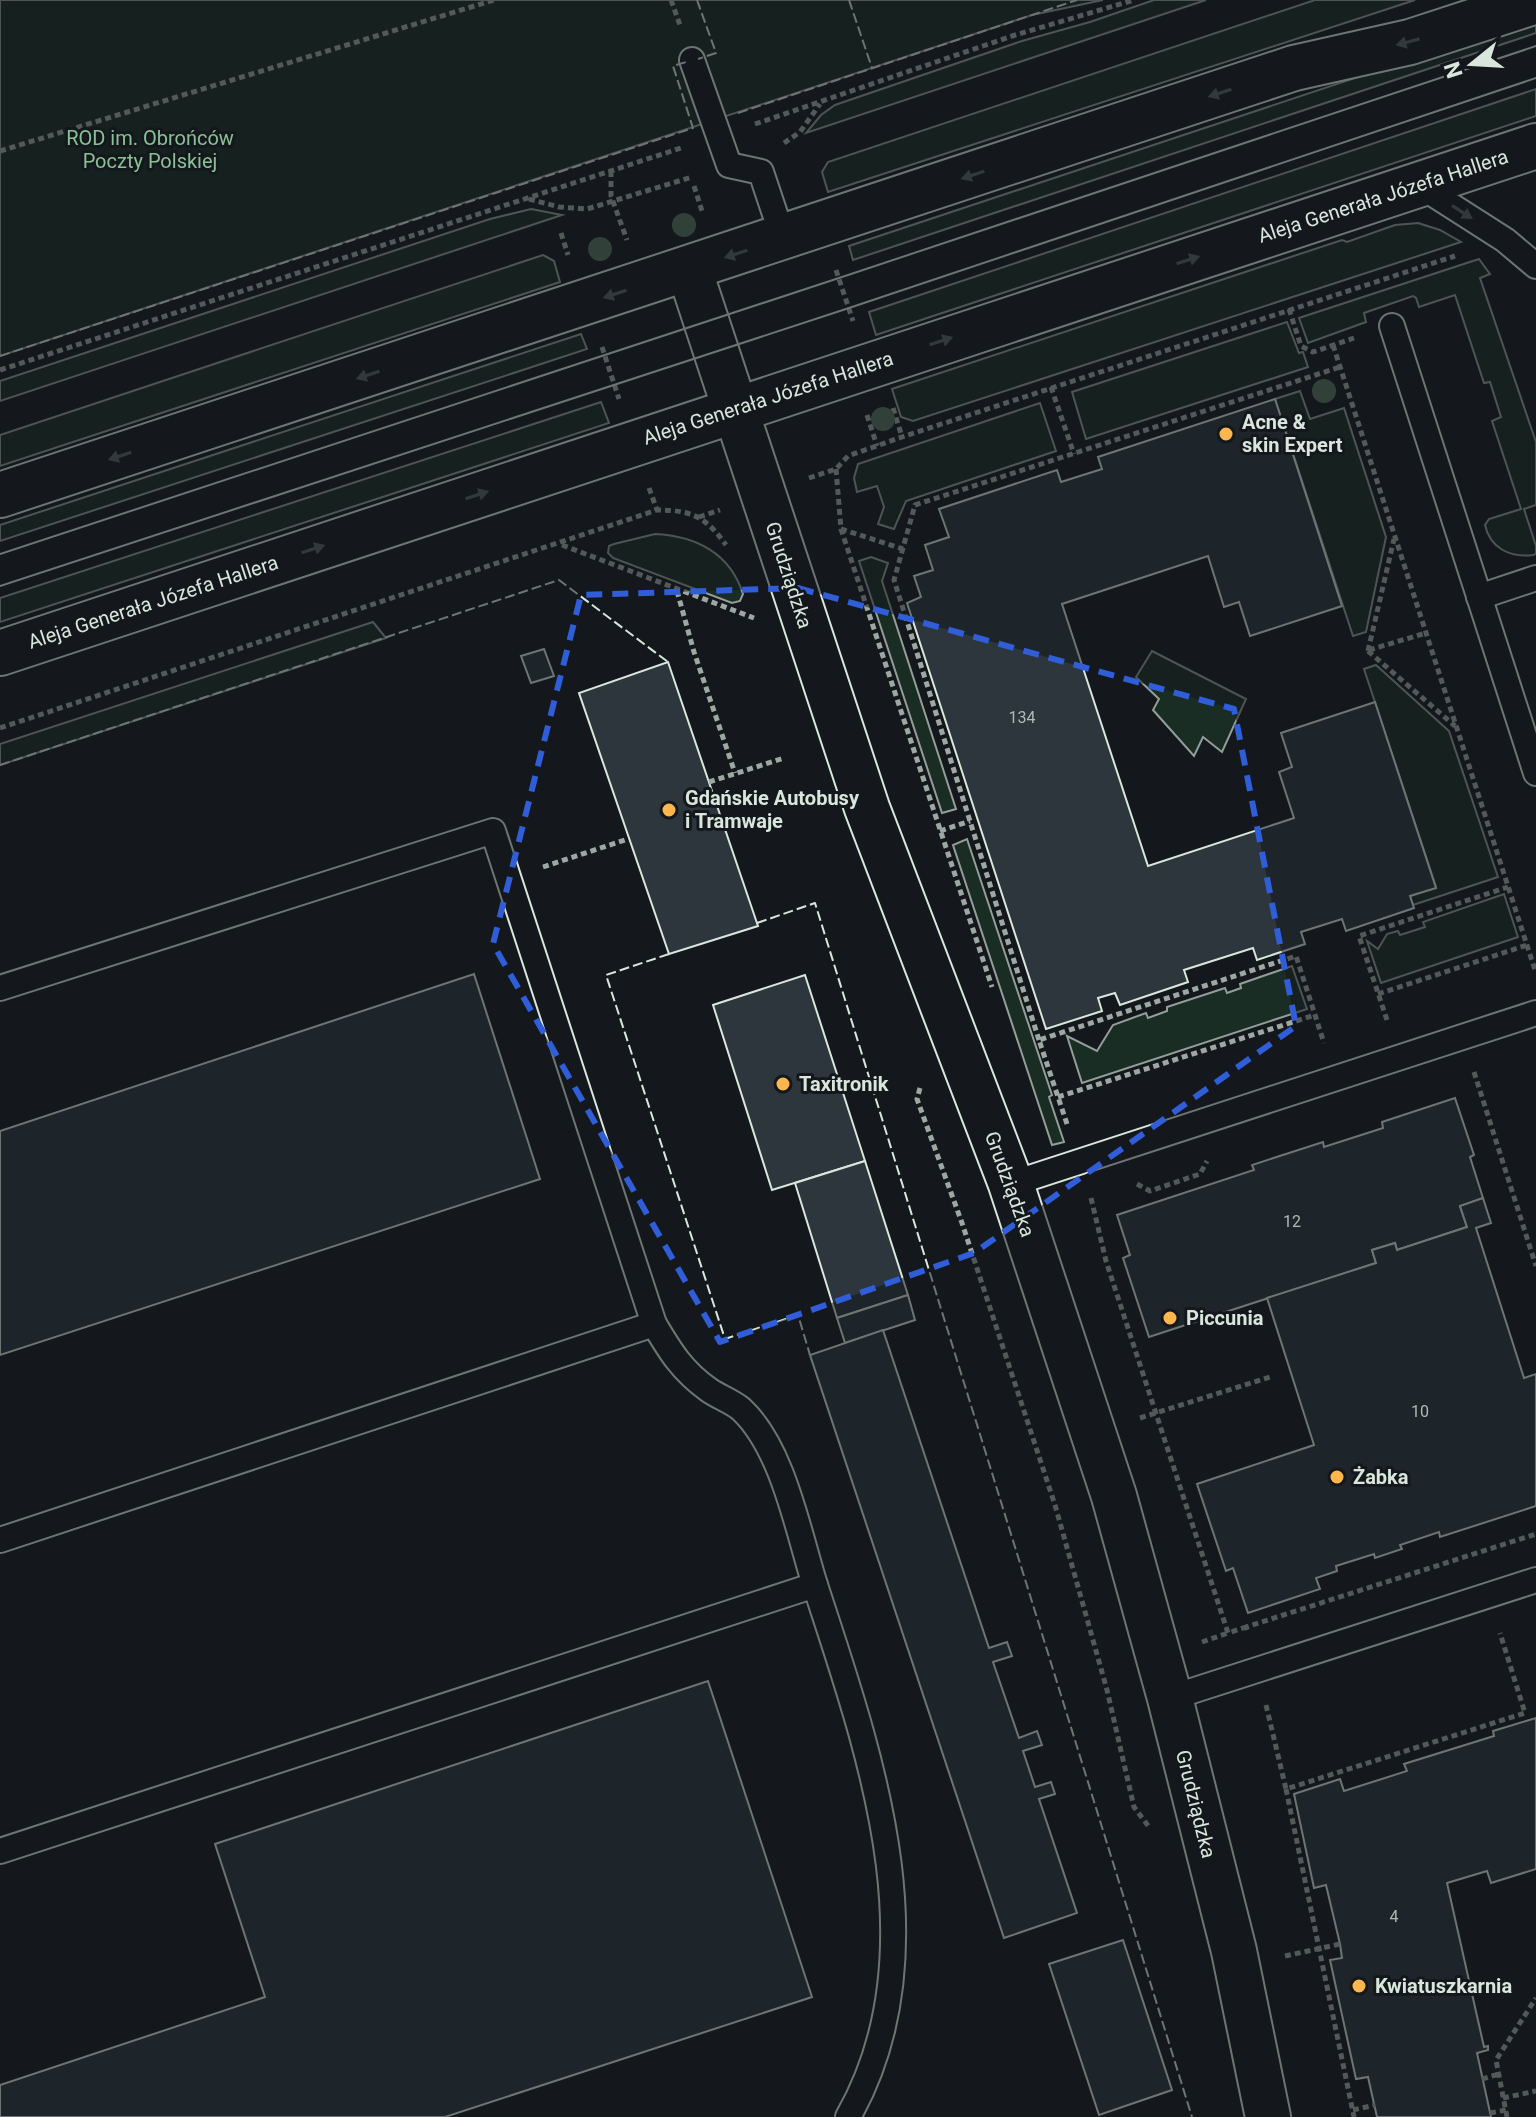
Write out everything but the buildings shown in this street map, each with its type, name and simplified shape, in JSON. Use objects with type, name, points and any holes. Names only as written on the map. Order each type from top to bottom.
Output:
[{"type":"main road","points":[[0,495],[1294,68],[1410,42],[1536,1]]},
{"type":"main road","name":"Aleja Generała Józefa Hallera","points":[[0,653],[734,409],[874,384],[1419,185],[1536,146]]},
{"type":"main road","name":"Grudziądzka","points":[[689,269],[867,808],[1011,1184],[1114,1496],[1170,1698],[1234,1951],[1268,2117]]},
{"type":"lane","points":[[692,60],[729,165],[761,172],[802,232]]},
{"type":"lane","points":[[1419,185],[1505,240],[1536,266]]},
{"type":"lane","points":[[1392,326],[1536,773]]},
{"type":"lane","points":[[1479,597],[1536,578]]},
{"type":"lane","points":[[0,988],[493,831],[654,1324],[679,1365],[709,1390],[740,1409],[763,1436],[779,1470],[851,1694],[876,1792],[893,1892],[891,1994],[864,2090],[848,2117]]},
{"type":"lane","points":[[1011,1184],[1536,1013]]},
{"type":"lane","points":[[0,1540],[654,1324]]},
{"type":"lane","points":[[1170,1698],[1536,1580]]},
{"type":"lane","points":[[0,1851],[815,1585]]},
{"type":"path","points":[[0,151],[494,0]]},
{"type":"path","points":[[0,370],[678,150],[1012,36],[1134,0]]},
{"type":"path","points":[[529,199],[559,207],[587,209],[729,165],[776,149],[800,132],[820,103]]},
{"type":"path","points":[[678,150],[684,158]]},
{"type":"path","points":[[687,167],[707,231],[689,269]]},
{"type":"path","points":[[802,232],[874,384],[890,399],[902,437]]},
{"type":"path","points":[[561,233],[657,510]]},
{"type":"path","points":[[836,469],[848,456],[902,437],[1505,240]]},
{"type":"path","points":[[1289,309],[1301,346],[1313,352],[1392,326]]},
{"type":"path","points":[[1333,345],[1536,973]]},
{"type":"path","points":[[1039,1040],[894,580],[915,505],[1340,367]]},
{"type":"path","points":[[874,384],[865,409],[877,446]]},
{"type":"path","points":[[1051,387],[1074,454]]},
{"type":"path","points":[[0,728],[657,510],[683,510],[699,517],[727,547]]},
{"type":"path","points":[[841,529],[903,549]]},
{"type":"path","points":[[1368,651],[1395,536]]},
{"type":"path","points":[[561,544],[761,621],[757,608]]},
{"type":"path","points":[[677,591],[735,773]]},
{"type":"path","points":[[1368,651],[1426,633]]},
{"type":"path","points":[[1368,651],[1456,728]]},
{"type":"path","points":[[709,782],[784,758]]},
{"type":"path","points":[[940,831],[970,821]]},
{"type":"path","points":[[508,879],[628,839]]},
{"type":"path","points":[[1378,994],[1527,945]]},
{"type":"path","points":[[1058,1097],[1315,1015]]},
{"type":"path","points":[[1463,1037],[1536,1266]]},
{"type":"path","points":[[921,1085],[917,1099],[1008,1357],[1066,1542],[1107,1690],[1134,1807],[1158,1838]]},
{"type":"path","points":[[1135,1420],[1270,1377]]},
{"type":"path","points":[[1286,1789],[1525,1713],[1488,1596]]},
{"type":"path","points":[[1199,1643],[1228,1633]]},
{"type":"path","points":[[1258,1670],[1354,2114],[1375,2105]]},
{"type":"path","points":[[1280,1957],[1340,1944]]},
{"type":"path","points":[[1507,2117],[1496,2060],[1536,1998]]},
{"type":"path","points":[[1482,2079],[1499,2074]]},
{"type":"path","points":[[1503,2098],[1536,2091]]},
{"type":"path","points":[[1490,2113],[1506,2110]]},
{"type":"highlighted area","points":[[798,588],[1234,709],[1296,1026],[974,1253],[720,1342],[493,944],[581,595]]},
{"type":"green space","name":"ROD im. Obrońców Poczty Polskiej","points":[[0,0],[1103,0],[1032,15],[0,356]]},
{"type":"green space","points":[[1154,0],[1206,0],[806,133],[821,115],[835,105]]},
{"type":"green space","points":[[1315,0],[1415,0],[828,192],[822,172],[828,162]]},
{"type":"green space","points":[[1536,18],[1536,33],[853,260],[849,246]]},
{"type":"green space","points":[[1536,89],[1536,116],[876,335],[869,312]]},
{"type":"green space","points":[[531,209],[562,215],[0,401],[0,381],[490,219]]},
{"type":"green space","points":[[1418,223],[1440,230],[1461,242],[913,421],[901,417],[892,389],[1342,240],[1347,242],[1395,225]]},
{"type":"green space","points":[[543,255],[554,261],[560,282],[0,466],[0,435]]},
{"type":"green space","points":[[1479,259],[1490,274],[1480,278],[1536,442],[1536,505],[1524,509],[1536,546],[1536,554],[1533,555],[1516,555],[1502,550],[1491,540],[1485,525],[1489,519],[1521,509],[1492,421],[1501,417],[1490,382],[1484,383],[1455,295],[1419,307],[1413,296],[1364,313],[1366,322],[1308,343],[1299,318]]},
{"type":"green space","points":[[1287,322],[1308,367],[1086,439],[1072,392]]},
{"type":"green space","points":[[581,334],[587,349],[0,541],[0,525]]},
{"type":"green space","points":[[1300,391],[1310,419],[1344,408],[1386,537],[1366,632],[1353,636],[1275,399]]},
{"type":"green space","points":[[601,402],[609,423],[0,622],[0,598]]},
{"type":"green space","points":[[1040,403],[1056,451],[906,501],[894,529],[878,524],[884,507],[877,486],[857,492],[854,478],[858,464]]},
{"type":"green space","points":[[655,534],[684,538],[710,549],[730,568],[737,580],[743,594],[740,601],[732,603],[613,558],[608,553],[609,546]]},
{"type":"green space","points":[[871,557],[888,563],[882,581],[956,809],[942,813],[859,561]]},
{"type":"green space","points":[[373,622],[386,638],[0,765],[0,744]]},
{"type":"green space","points":[[1152,651],[1246,699],[1222,752],[1203,737],[1194,756],[1153,710],[1159,699],[1136,677]]},
{"type":"green space","points":[[1376,665],[1449,731],[1498,877],[1413,905],[1410,896],[1436,887],[1364,669]]},
{"type":"green space","points":[[967,839],[1052,1095],[1049,1097],[1064,1142],[1052,1145],[953,845]]},
{"type":"green space","points":[[1504,894],[1518,937],[1381,983],[1367,941],[1378,949],[1387,934],[1398,931],[1400,935],[1425,927],[1423,922]]},
{"type":"green space","points":[[1292,966],[1307,1009],[1082,1083],[1067,1036],[1097,1051],[1113,1025],[1146,1013],[1148,1018],[1167,1011],[1167,1007],[1225,988],[1227,993],[1241,988],[1240,984]]},
{"type":"tram line","points":[[0,554],[1536,46]]},
{"type":"tram line","points":[[0,586],[849,308],[1536,78]]},
{"type":"fence","points":[[697,0],[716,53],[698,59]]},
{"type":"fence","points":[[849,0],[872,68]]},
{"type":"fence","points":[[738,113],[1077,0]]},
{"type":"fence","points":[[0,356],[693,128],[673,66],[686,62]]},
{"type":"fence","points":[[0,765],[559,580],[668,662]]},
{"type":"fence","points":[[757,923],[815,903],[1192,2117]]},
{"type":"fence","points":[[669,954],[606,975],[725,1339],[798,1315],[810,1355]]},
{"type":"place","name":"Acne & skin Expert","points":[[1226,434]]},
{"type":"place","name":"Gdańskie Autobusy i Tramwaje","points":[[669,810]]},
{"type":"place","name":"Taxitronik","points":[[783,1084]]},
{"type":"place","name":"Piccunia","points":[[1170,1318]]},
{"type":"place","name":"Żabka","points":[[1337,1477]]},
{"type":"place","name":"Kwiatuszkarnia","points":[[1359,1986]]}]
